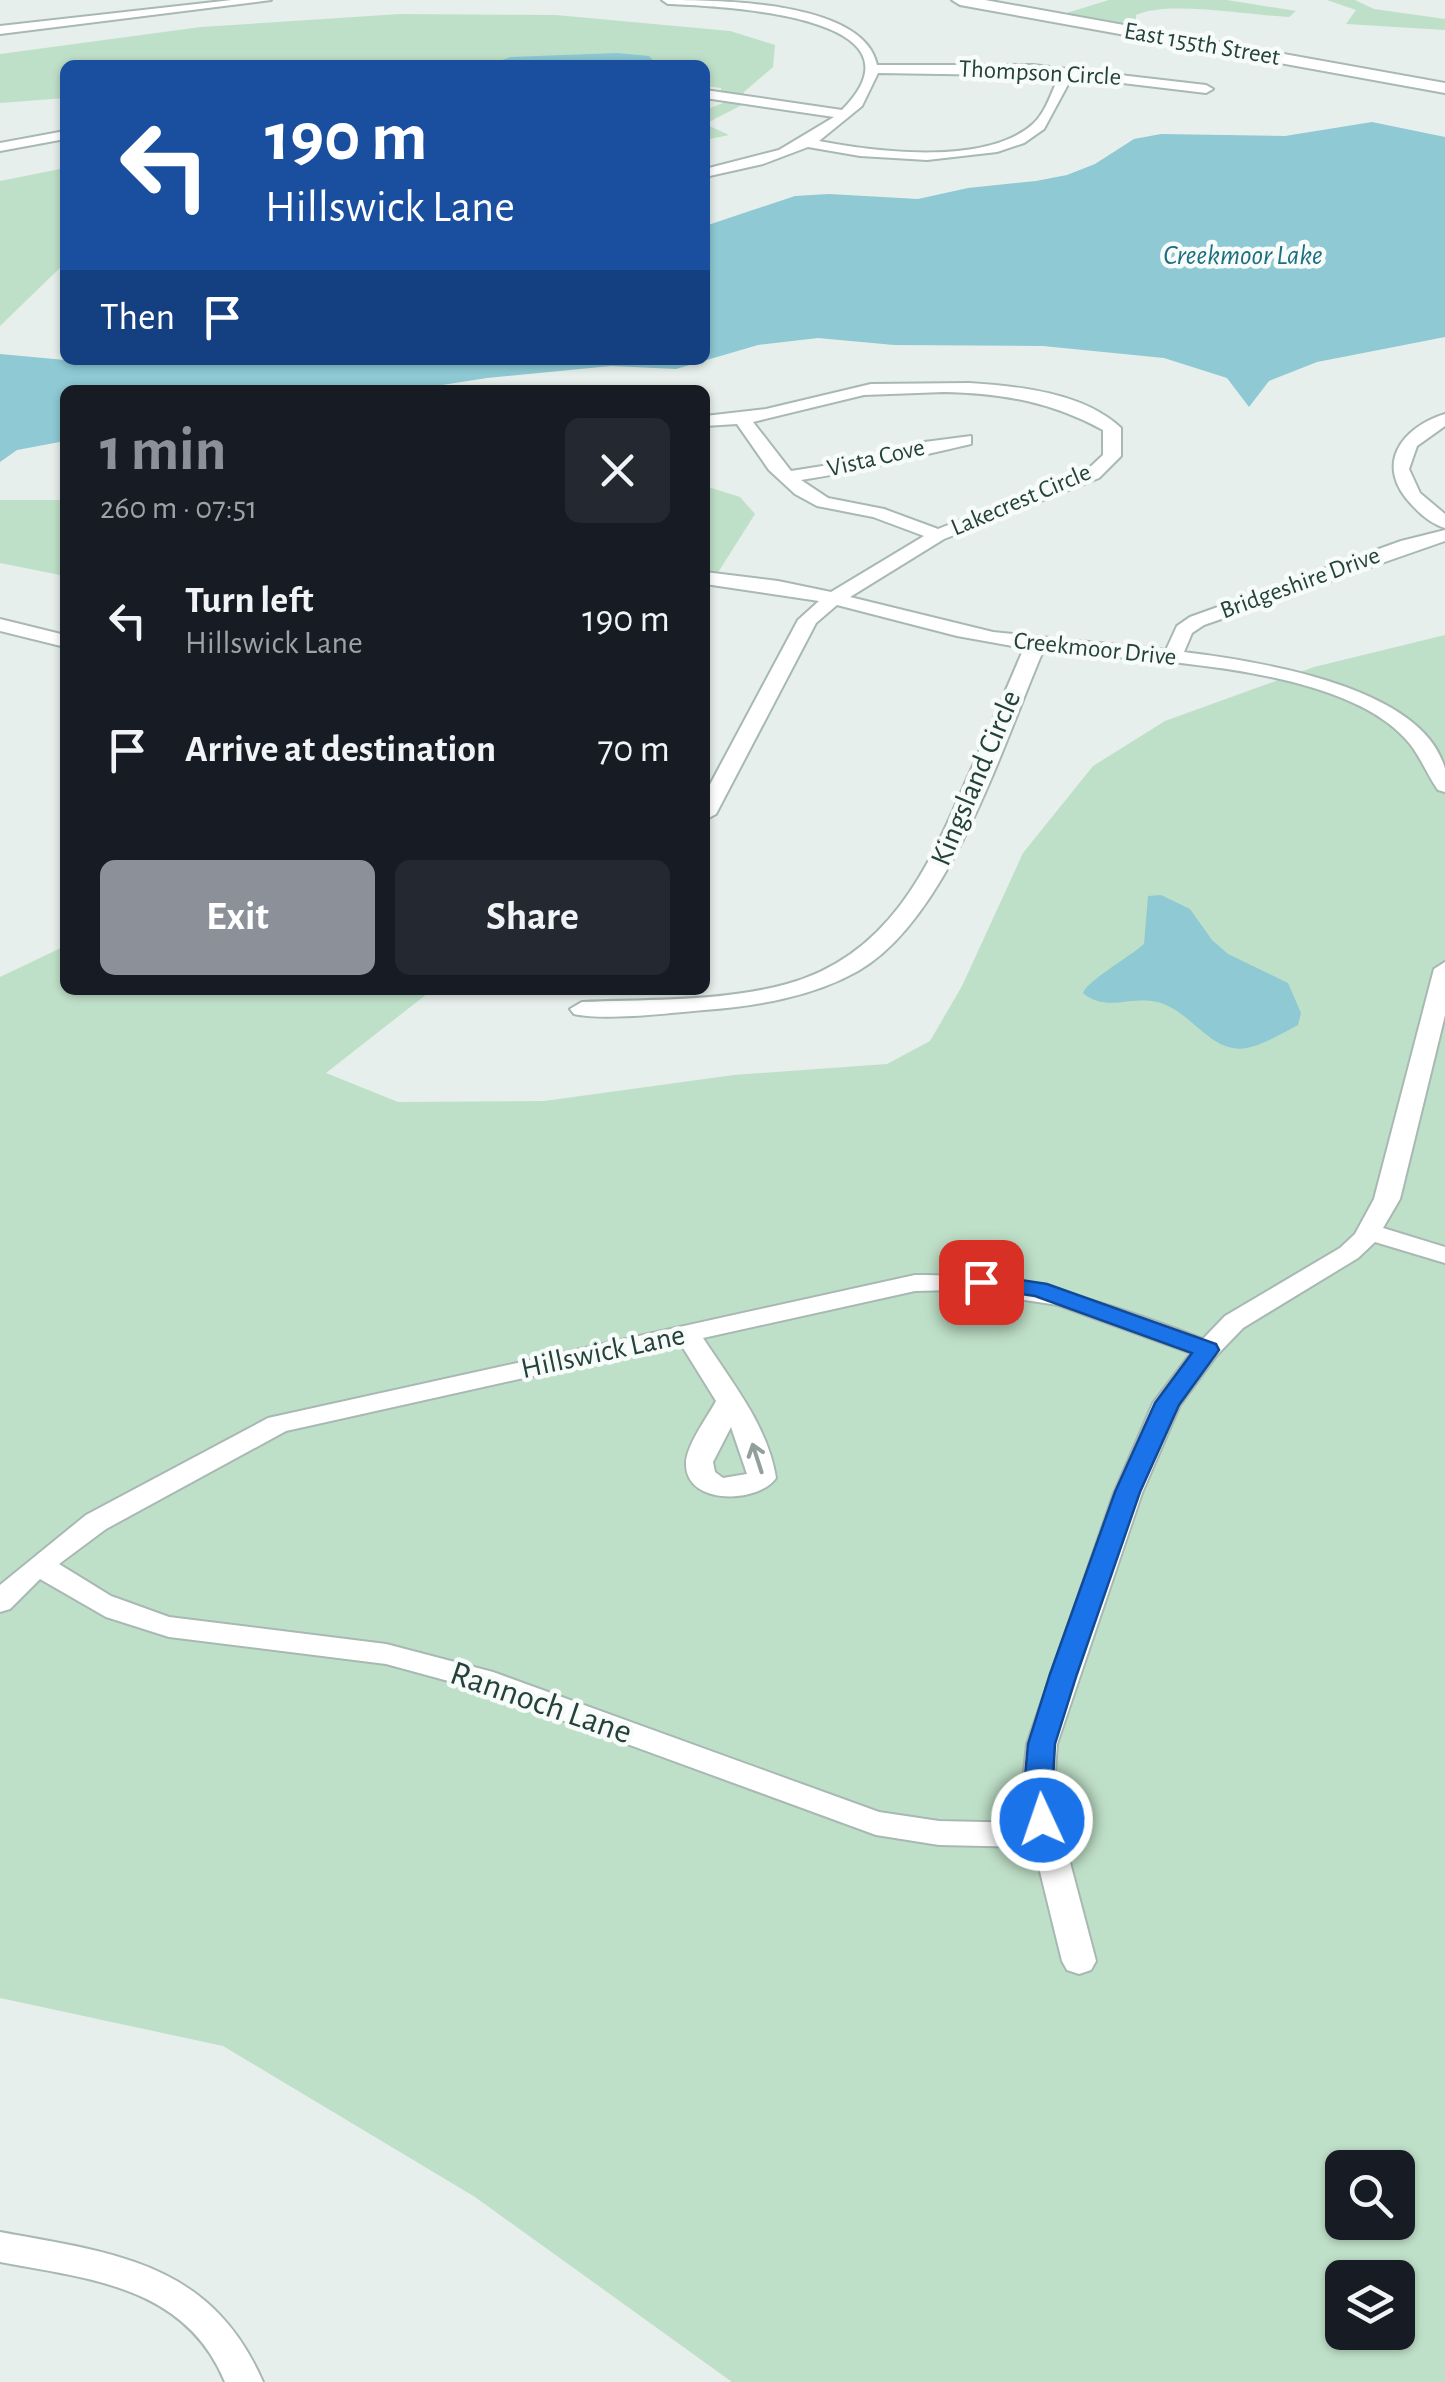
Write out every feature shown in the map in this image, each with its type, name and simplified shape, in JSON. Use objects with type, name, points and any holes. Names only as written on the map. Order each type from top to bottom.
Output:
[{"type":"street","points":[[0,30],[265,0]]},
{"type":"street","points":[[668,0],[788,11],[834,26],[856,39],[874,68],[872,82],[846,115],[807,143],[742,166],[710,172]]},
{"type":"street","name":"East 155th Street","points":[[960,0],[1445,88]]},
{"type":"street","name":"Thompson Circle","points":[[874,68],[1068,72],[1206,89]]},
{"type":"street","points":[[807,143],[886,155],[981,150],[1019,138],[1039,126],[1068,72]]},
{"type":"street","points":[[710,95],[846,115]]},
{"type":"street","points":[[0,148],[60,136]]},
{"type":"street","points":[[710,183],[742,166]]},
{"type":"street","name":"Lakecrest Circle","points":[[710,422],[744,421],[868,389],[972,386],[1024,391],[1081,409],[1112,428],[1112,456],[1094,474],[938,535],[833,599],[808,620],[710,805]]},
{"type":"street","points":[[1445,419],[1409,440],[1400,458],[1400,478],[1412,498],[1445,523]]},
{"type":"street","name":"Lakecrest Circle","points":[[744,421],[787,477],[823,502],[878,513],[938,535]]},
{"type":"street","name":"Vista Cove","points":[[787,477],[876,463],[917,448],[964,440]]},
{"type":"street","name":"Bridgeshire Drive","points":[[1173,656],[1184,630],[1197,621],[1406,545],[1445,535]]},
{"type":"street","name":"Creekmoor Drive","points":[[710,578],[746,579],[943,628],[1034,646],[1173,656],[1279,673],[1338,690],[1402,721],[1424,743],[1445,786]]},
{"type":"street","points":[[0,625],[60,640]]},
{"type":"street","name":"Kingsland Circle","points":[[710,994],[802,986],[851,965],[876,946],[925,891],[942,862],[1034,646]]},
{"type":"street","points":[[1078,1961],[1038,1798],[1042,1744],[1128,1492],[1167,1403],[1207,1350],[1234,1322],[1349,1253],[1369,1232],[1387,1200],[1445,970]]},
{"type":"street","name":"Kingsland Circle","points":[[582,1009],[690,996]]},
{"type":"street","points":[[1369,1232],[1445,1255]]},
{"type":"street","name":"Hillswick Lane","points":[[35,1569],[96,1522],[278,1424],[916,1283],[981,1282],[1039,1289],[1207,1350]]},
{"type":"street","points":[[687,1334],[729,1402]]},
{"type":"street","points":[[0,1584],[35,1569]]},
{"type":"street","points":[[0,1602],[35,1569]]},
{"type":"street","name":"Rannoch Lane","points":[[35,1569],[98,1604],[136,1619],[170,1627],[386,1654],[482,1680],[876,1823],[939,1833],[1045,1835]]},
{"type":"street","points":[[0,2248],[124,2271],[160,2290],[210,2329],[237,2359],[244,2382]]},
{"type":"green space","points":[[1109,0],[1227,0],[1296,11],[1289,17],[1168,9],[1136,15],[1136,28],[1060,15]]},
{"type":"green space","points":[[1327,0],[1355,0],[1374,9],[1445,19],[1445,30],[1346,24],[1356,10]]},
{"type":"green space","points":[[400,14],[556,15],[730,31],[775,45],[773,67],[744,92],[742,105],[710,121],[710,108],[723,103],[721,88],[710,87],[710,60],[60,60],[60,98],[0,103],[0,54],[201,27]]},
{"type":"green space","points":[[710,126],[729,135],[710,139]]},
{"type":"green space","points":[[60,169],[60,268],[0,326],[0,181]]},
{"type":"green space","points":[[710,488],[740,497],[755,514],[710,585]]},
{"type":"green space","points":[[0,500],[60,500],[60,575],[0,563]]},
{"type":"green space","points":[[1445,635],[1445,2382],[732,2382],[475,2197],[223,2046],[0,1998],[0,977],[60,948],[60,995],[426,995],[326,1073],[398,1102],[544,1101],[734,1075],[887,1064],[930,1041],[962,986],[1023,853],[1093,766],[1165,721],[1314,667]]},
{"type":"water","points":[[617,53],[649,56],[653,60],[502,60]]},
{"type":"water","name":"Creekmoor Lake","points":[[1372,122],[1445,137],[1445,337],[1317,362],[1269,381],[1249,407],[1227,378],[1164,358],[1043,346],[894,345],[818,338],[758,345],[710,359],[710,224],[795,196],[918,199],[1067,175],[1095,164],[1134,139],[1161,134],[1285,136]]},
{"type":"water","name":"Creekmoor Lake","points":[[0,354],[60,360],[60,365],[690,365],[676,369],[611,366],[442,385],[60,385],[60,442],[17,450],[0,462]]},
{"type":"water","points":[[1161,895],[1190,909],[1212,940],[1228,954],[1288,983],[1301,1013],[1298,1025],[1260,1044],[1233,1048],[1210,1037],[1165,1004],[1107,1003],[1083,993],[1144,944],[1148,896]]},
{"type":"route","points":[[981,1282],[1039,1289],[1207,1350],[1167,1403],[1128,1492],[1064,1674],[1042,1744],[1038,1798],[1042,1820]]}]
